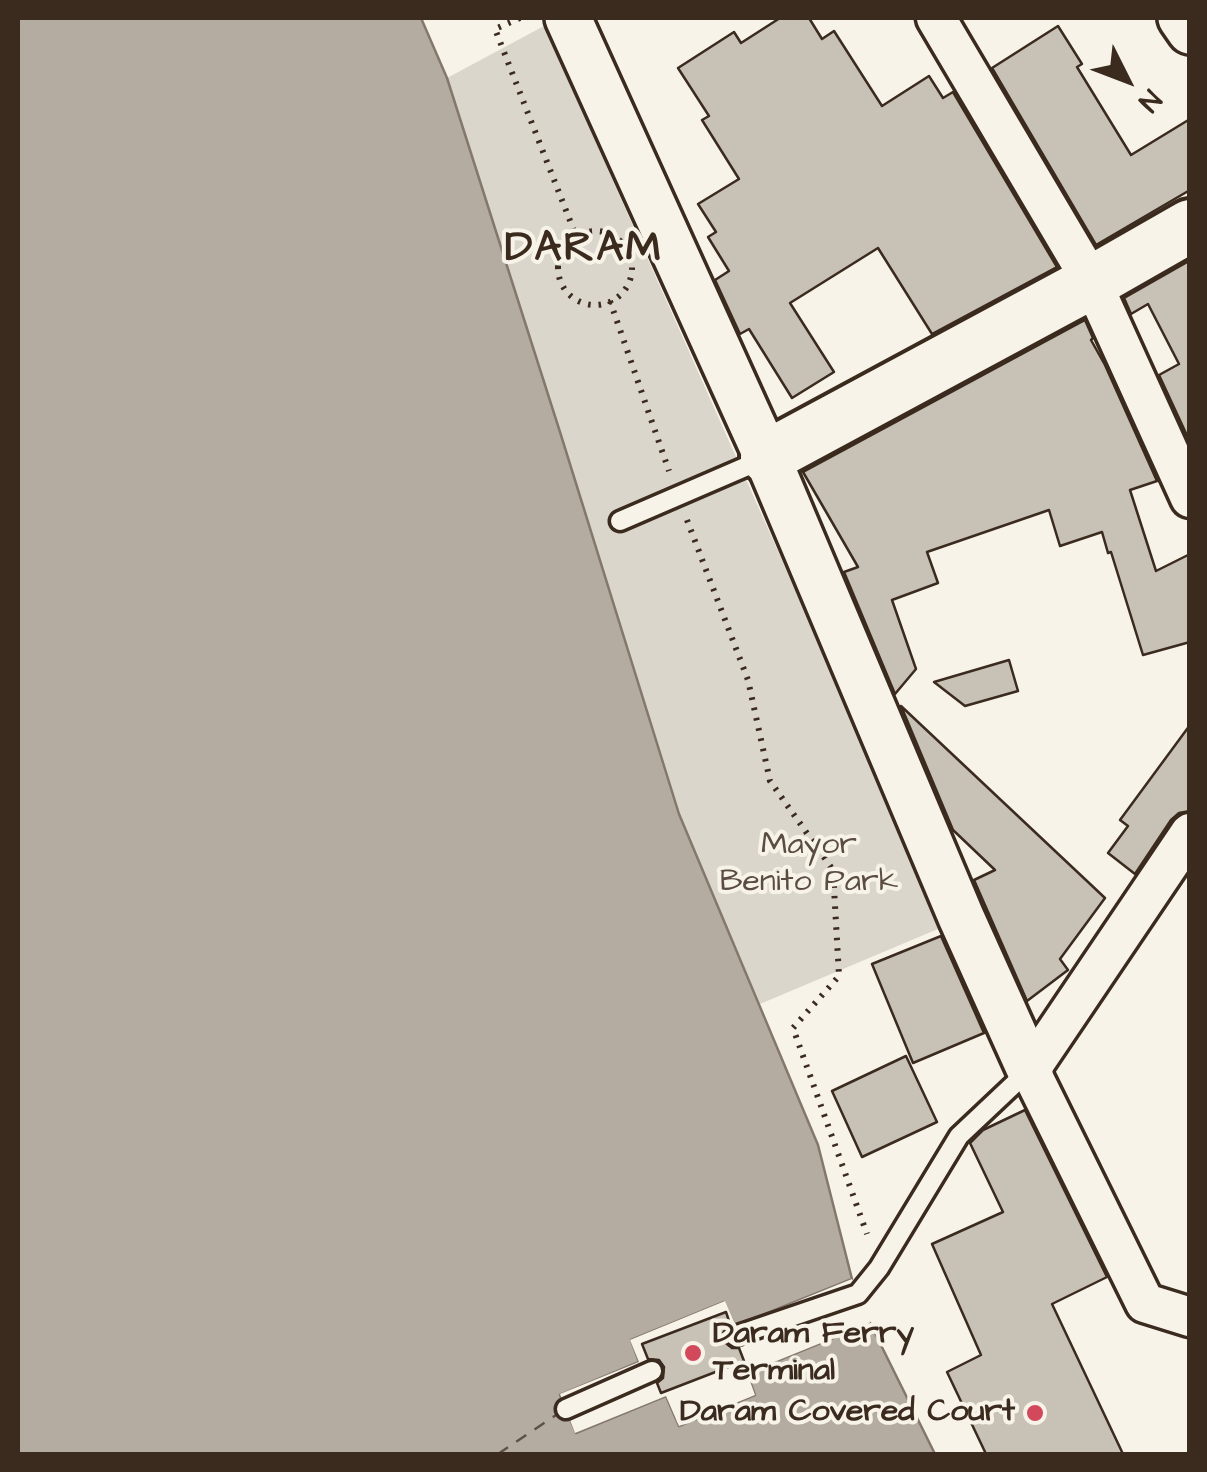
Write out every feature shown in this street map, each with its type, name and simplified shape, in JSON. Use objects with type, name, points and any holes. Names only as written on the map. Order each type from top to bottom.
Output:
[{"type":"main road","points":[[767,457],[1190,226]]},
{"type":"street","points":[[568,18],[767,457],[961,917],[1030,1070],[1145,1304],[1190,1317]]},
{"type":"street","points":[[936,18],[1092,282],[1190,498]]},
{"type":"street","points":[[1182,18],[1190,31]]},
{"type":"street","points":[[1030,1070],[1190,833]]},
{"type":"lane","points":[[620,521],[767,457]]},
{"type":"lane","points":[[735,1336],[858,1294],[879,1268],[959,1136],[1030,1070]]},
{"type":"lane","points":[[566,1409],[652,1371]]},
{"type":"path","points":[[520,18],[494,29],[576,236]]},
{"type":"path","points":[[587,231],[611,234],[621,240],[632,262],[628,285],[610,301],[586,304],[575,299],[560,280],[560,256],[567,244],[587,231]]},
{"type":"path","points":[[610,301],[677,495],[748,680],[770,782],[832,870],[839,976],[794,1028],[879,1268]]},
{"type":"green space","name":"Mayor Benito Park","points":[[544,26],[945,926],[760,1004],[679,814],[447,78]]},
{"type":"shaded area","points":[[18,18],[421,18],[447,78],[679,814],[818,1145],[852,1279],[735,1326],[724,1302],[631,1340],[639,1362],[560,1395],[576,1433],[666,1396],[679,1426],[755,1395],[747,1373],[870,1323],[935,1454],[18,1454]]},
{"type":"pier","points":[[852,1279],[854,1284],[737,1331],[731,1329],[722,1308],[637,1343],[644,1361],[642,1366],[566,1397],[578,1426],[666,1391],[671,1393],[682,1420],[749,1392],[742,1374],[744,1368],[868,1318],[870,1323],[747,1373],[755,1395],[679,1426],[666,1396],[575,1433],[560,1394],[639,1362],[630,1340],[725,1301],[736,1326]]},
{"type":"building","points":[[780,18],[809,18],[822,39],[834,31],[882,106],[929,76],[943,98],[953,92],[1057,267],[932,334],[878,248],[790,303],[834,372],[792,398],[749,329],[740,334],[715,280],[729,271],[708,237],[716,232],[698,204],[739,179],[702,120],[709,116],[678,68],[734,32],[741,43]]},
{"type":"building","points":[[1058,26],[1082,64],[1077,67],[1131,155],[1190,119],[1190,190],[1096,245],[992,68]]},
{"type":"building","points":[[1189,261],[1190,442],[1159,375],[1179,364],[1148,304],[1131,314],[1124,298]]},
{"type":"building","points":[[1085,320],[1157,481],[1130,490],[1156,571],[1190,554],[1190,642],[1143,655],[1102,532],[1060,546],[1049,510],[927,552],[938,583],[892,600],[916,669],[895,694],[844,572],[858,567],[803,472]]},
{"type":"building","points":[[1009,660],[1018,691],[965,706],[934,682]]},
{"type":"building","points":[[901,706],[1105,898],[1060,959],[1068,970],[1027,1001],[974,880],[995,870],[953,830]]},
{"type":"building","points":[[1190,725],[1190,811],[1171,820],[1135,874],[1108,853],[1128,826],[1120,820]]},
{"type":"building","points":[[941,936],[984,1033],[913,1063],[872,964]]},
{"type":"building","points":[[906,1056],[937,1122],[862,1157],[832,1091]]},
{"type":"building","points":[[1025,1110],[1107,1277],[1052,1304],[1123,1454],[986,1454],[947,1372],[981,1355],[932,1244],[1003,1212],[970,1143],[983,1130]]},
{"type":"building","name":"Daram Ferry Terminal","points":[[726,1312],[730,1324],[723,1333],[724,1341],[739,1348],[744,1361],[661,1393],[657,1383],[663,1378],[664,1367],[659,1360],[648,1359],[642,1344]]},
{"type":"ferry route","points":[[498,1454],[559,1413]]},
{"type":"place","name":"Daram Ferry Terminal","points":[[693,1353]]},
{"type":"place","name":"Daram Covered Court","points":[[1035,1413]]},
{"type":"district","name":"DARAM","points":[[584,251]]}]
